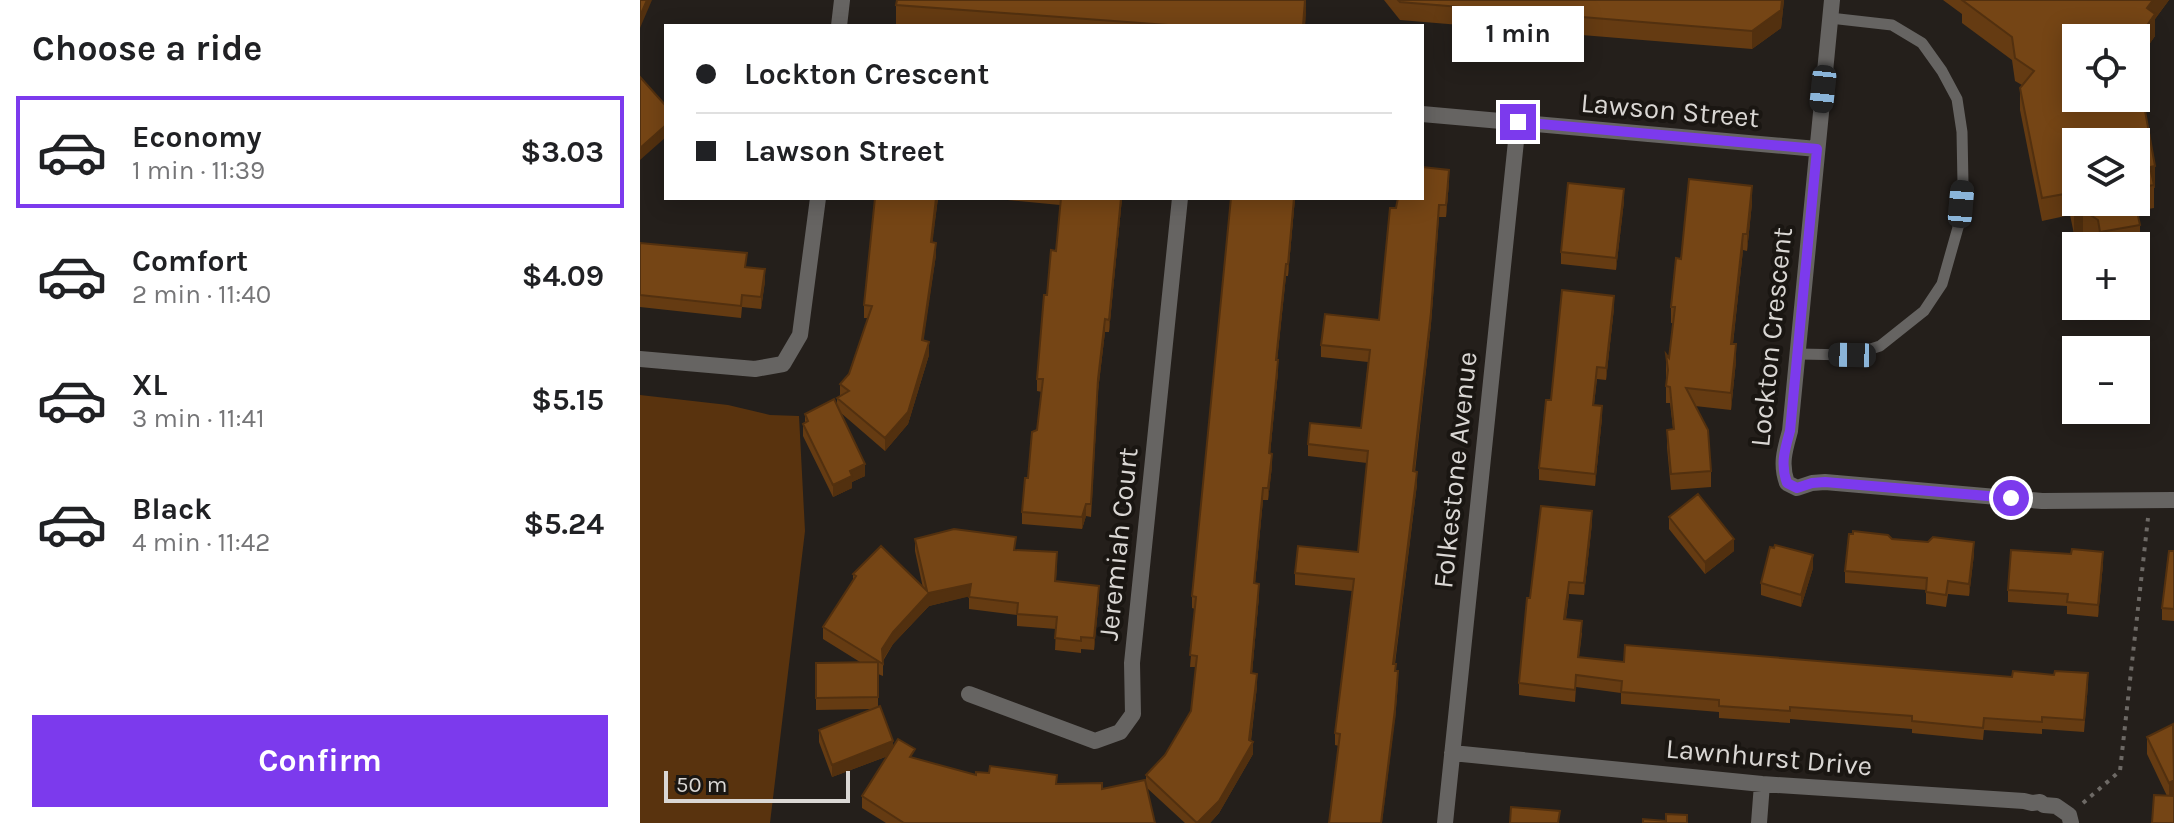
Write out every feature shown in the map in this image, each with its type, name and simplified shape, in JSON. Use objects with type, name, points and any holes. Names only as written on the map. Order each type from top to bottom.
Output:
[{"type":"street","points":[[839,24],[842,0]]},
{"type":"street","name":"Lockton Crescent","points":[[1832,0],[1790,431],[1783,457],[1782,471],[1787,483],[1797,488],[1825,482],[2042,501],[2174,500]]},
{"type":"street","name":"Lawson Street","points":[[1424,114],[1817,149]]},
{"type":"street","name":"Folkestone Avenue","points":[[1445,823],[1518,122]]},
{"type":"street","points":[[640,359],[755,369],[783,364],[800,335],[818,200]]},
{"type":"street","name":"Jeremiah Court","points":[[969,694],[1095,741],[1120,732],[1133,714],[1132,663],[1180,200]]},
{"type":"street","name":"Lawnhurst Drive","points":[[1452,753],[1762,784],[2040,802],[2056,806],[2070,819]]},
{"type":"street","points":[[1759,823],[1762,784]]},
{"type":"lane","points":[[1798,354],[1852,355],[1880,346],[1924,311],[1942,284],[1959,224],[1963,184],[1962,132],[1957,99],[1922,43],[1892,25],[1830,18]]},
{"type":"path","points":[[2070,819],[2120,771],[2150,500]]},
{"type":"shaded area","points":[[640,395],[728,405],[770,415],[799,416],[805,531],[770,823],[640,823]]},
{"type":"building","points":[[640,0],[647,0],[640,16]]},
{"type":"building","points":[[897,0],[1305,0],[1303,24],[1154,24],[896,5]]},
{"type":"building","points":[[1398,0],[1782,0],[1781,10],[1752,31]]},
{"type":"building","points":[[1962,0],[2153,0],[2147,8],[2155,14],[2148,24],[2062,24],[2062,112],[2145,112],[2148,128],[2062,128],[2062,194],[2042,198],[2020,88],[2034,71],[2015,58],[2012,37]]},
{"type":"building","points":[[640,77],[664,104],[664,127],[640,148]]},
{"type":"building","points":[[2150,138],[2155,166],[2150,167]]},
{"type":"building","points":[[1424,167],[1449,170],[1446,205],[1439,205],[1431,312],[1413,471],[1417,472],[1393,664],[1396,664],[1395,671],[1398,671],[1395,709],[1381,823],[1329,823],[1340,734],[1335,733],[1354,579],[1295,573],[1298,546],[1358,552],[1368,451],[1308,444],[1310,423],[1361,428],[1370,350],[1321,345],[1325,314],[1379,320],[1390,208],[1396,208],[1398,200],[1424,200]]},
{"type":"building","points":[[1689,179],[1752,186],[1747,234],[1743,234],[1731,344],[1736,344],[1731,393],[1686,388],[1708,430],[1711,471],[1671,474],[1667,430],[1674,429],[1670,387],[1666,386],[1666,354],[1669,358],[1675,307],[1671,307],[1676,258],[1681,259]]},
{"type":"building","points":[[1568,183],[1624,189],[1616,258],[1561,252]]},
{"type":"building","points":[[875,200],[936,200],[931,242],[936,243],[922,340],[929,342],[908,412],[885,438],[837,398],[849,391],[840,384],[849,374],[872,306],[864,305]]},
{"type":"building","points":[[1061,200],[1121,200],[1109,320],[1105,319],[1098,379],[1091,504],[1086,504],[1082,517],[1022,512],[1032,432],[1037,430],[1043,379],[1037,379],[1044,295],[1047,295],[1051,250],[1056,251]]},
{"type":"building","points":[[1231,200],[1294,200],[1276,360],[1269,453],[1272,454],[1268,488],[1263,488],[1254,583],[1259,584],[1251,673],[1257,674],[1249,740],[1253,742],[1219,801],[1197,823],[1146,775],[1165,755],[1191,711],[1197,656],[1190,655],[1196,597],[1192,596]]},
{"type":"building","points":[[2092,216],[2138,216],[2140,225],[2100,232],[2098,220]]},
{"type":"building","points":[[640,243],[747,253],[745,267],[765,269],[761,297],[742,295],[741,306],[640,295]]},
{"type":"building","points":[[1562,290],[1614,296],[1606,368],[1597,367],[1593,405],[1602,406],[1595,474],[1539,468],[1546,400],[1551,400]]},
{"type":"building","points":[[834,399],[865,464],[850,471],[852,476],[833,485],[803,424],[808,421],[805,414]]},
{"type":"building","points":[[1698,494],[1734,539],[1705,562],[1669,517]]},
{"type":"building","points":[[1541,506],[1592,511],[1584,583],[1569,582],[1564,619],[1582,621],[1578,657],[1624,662],[1625,645],[2012,677],[2013,671],[2054,675],[2055,671],[2088,673],[2084,720],[2042,717],[2042,722],[1984,718],[1983,728],[1912,721],[1912,716],[1790,707],[1790,711],[1719,706],[1719,700],[1621,692],[1622,681],[1576,675],[1575,690],[1519,683],[1527,598],[1530,598]]},
{"type":"building","points":[[954,529],[1016,537],[1014,550],[1057,552],[1055,581],[1099,586],[1094,638],[1081,637],[1081,641],[1055,638],[1057,617],[1017,614],[1018,603],[969,597],[971,584],[929,593],[893,632],[882,649],[883,664],[823,627],[856,576],[853,574],[881,546],[927,591],[915,539]]},
{"type":"building","points":[[1853,531],[1888,535],[1892,539],[1928,542],[1933,537],[1974,542],[1969,584],[1948,581],[1946,595],[1926,592],[1927,578],[1845,571],[1849,534]]},
{"type":"building","points":[[1775,545],[1813,555],[1801,595],[1761,583],[1770,547],[1774,548]]},
{"type":"building","points":[[2072,549],[2103,552],[2098,605],[2067,602],[2068,594],[2008,590],[2011,550],[2071,554]]},
{"type":"building","points":[[2169,551],[2174,551],[2174,609],[2162,608]]},
{"type":"building","points":[[878,662],[878,697],[816,698],[816,663]]},
{"type":"building","points":[[880,706],[893,741],[832,765],[819,730]]},
{"type":"building","points":[[2173,724],[2174,780],[2169,783],[2147,737]]},
{"type":"building","points":[[898,739],[915,749],[910,757],[976,775],[976,772],[989,773],[990,766],[1057,775],[1056,784],[1102,783],[1102,789],[1145,780],[1155,823],[904,823],[862,796]]},
{"type":"building","points":[[2154,795],[2174,796],[2174,823],[2152,823]]},
{"type":"building","points":[[1511,807],[1560,811],[1558,823],[1510,823]]},
{"type":"building","points":[[1666,814],[1687,815],[1687,823],[1643,823],[1643,819],[1666,821]]},
{"type":"route","points":[[1518,122],[1817,149],[1790,431],[1783,457],[1782,471],[1787,483],[1797,488],[1825,482],[2011,498]]}]
